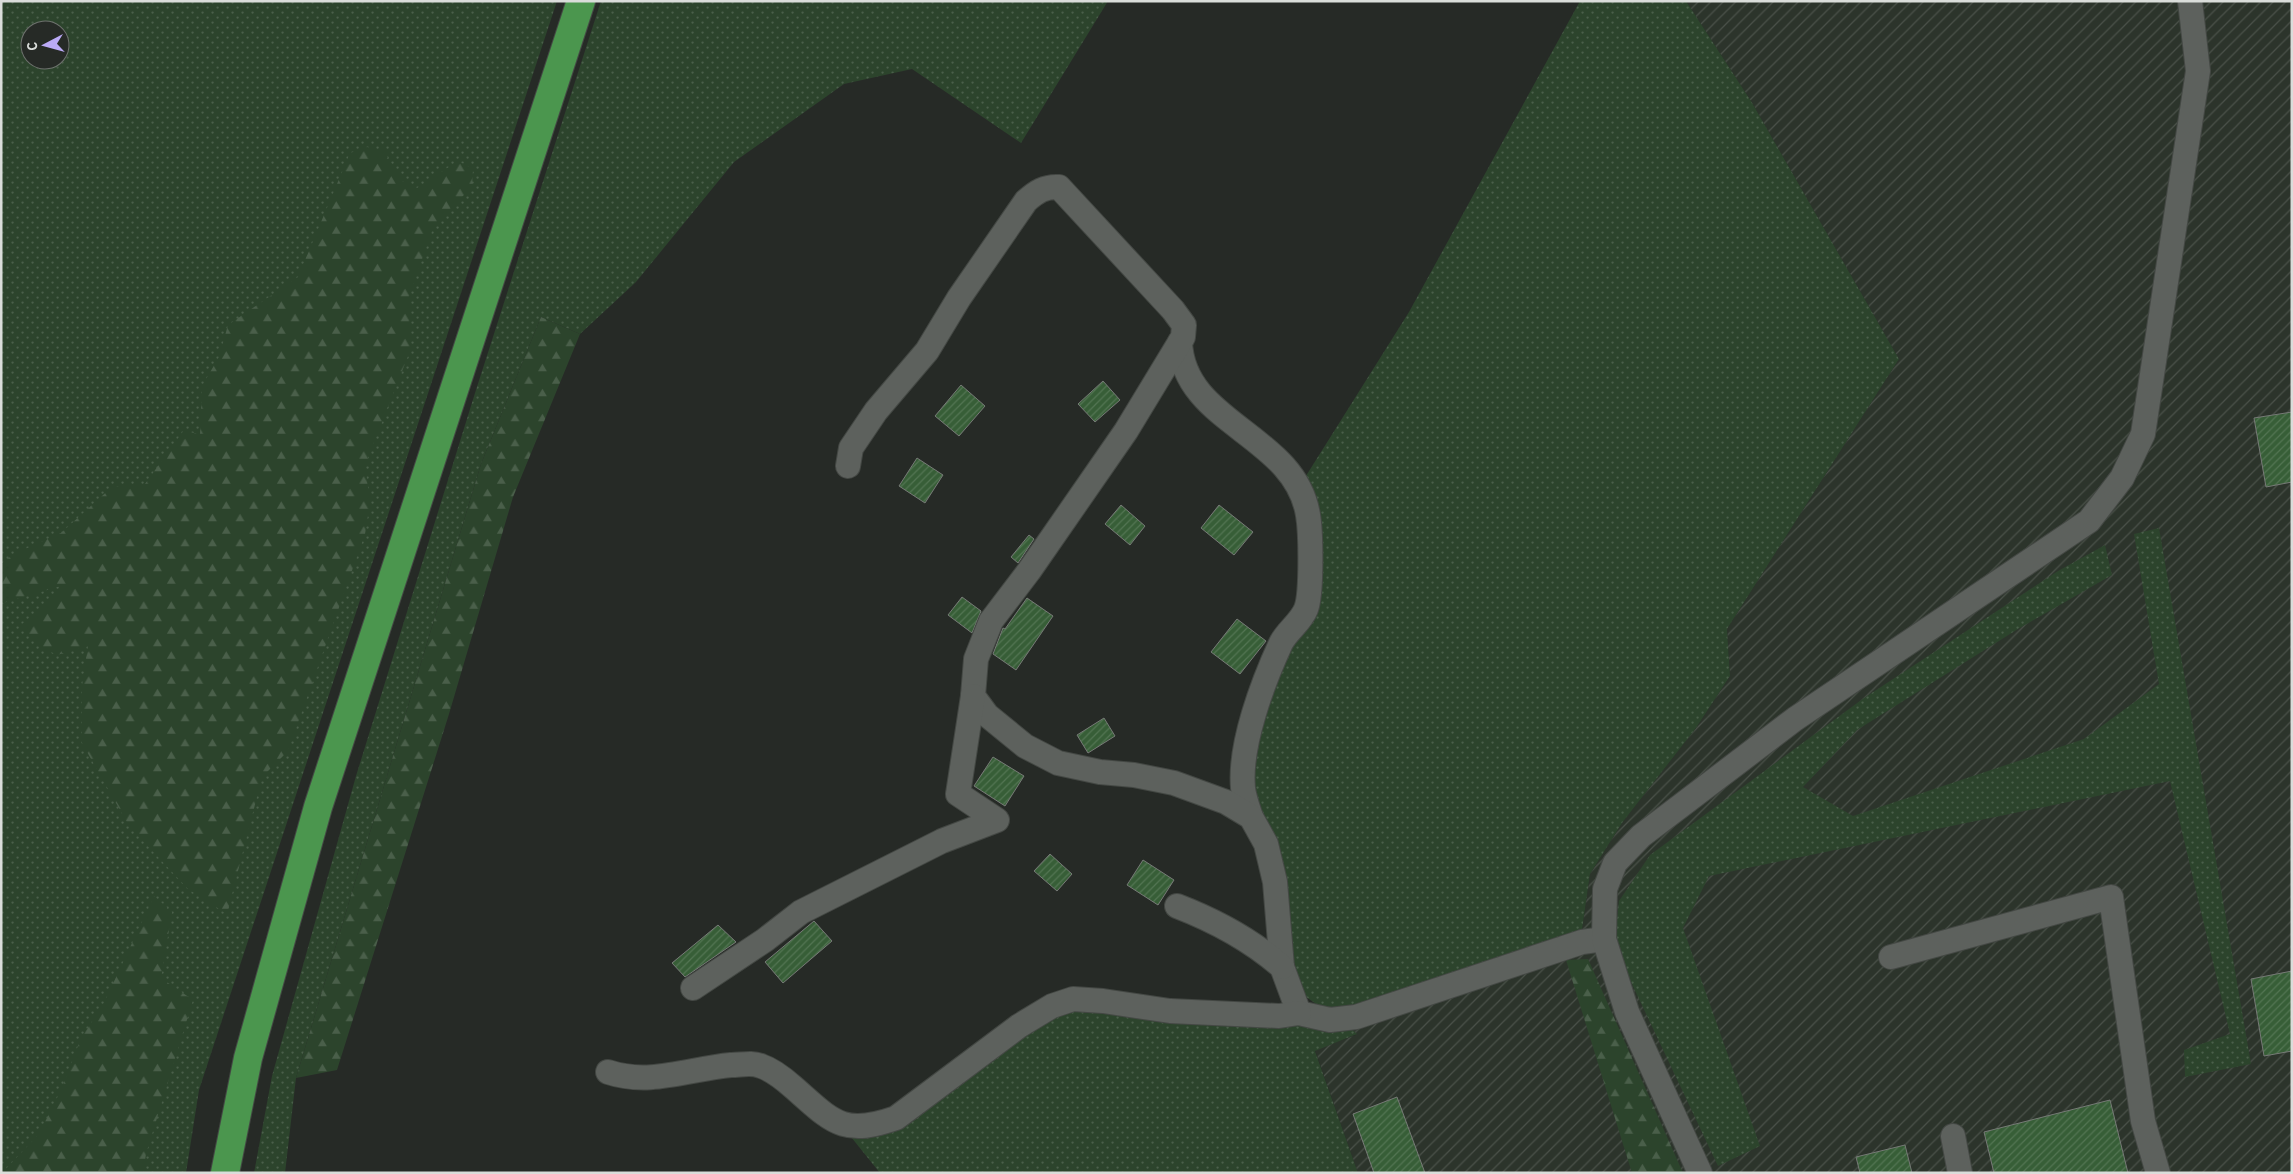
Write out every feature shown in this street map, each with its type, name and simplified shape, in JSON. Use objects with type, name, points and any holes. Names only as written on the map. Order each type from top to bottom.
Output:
[{"type":"highway","points":[[225,1173],[248,1058],[318,807],[581,1]]},
{"type":"street","points":[[1700,1173],[1627,1012],[1604,939],[1605,889],[1615,863],[1640,836],[1795,719],[2089,521],[2122,478],[2143,434],[2198,72],[2190,1]]},
{"type":"street","points":[[693,988],[765,940],[801,912],[942,842],[997,820],[958,794],[974,696],[976,659],[991,621],[1029,571],[1126,431],[1183,337],[1184,326],[1173,310],[1059,188],[1048,187],[1035,193],[1026,201],[959,298],[927,351],[876,411],[851,448],[848,466]]},
{"type":"street","points":[[1180,342],[1183,364],[1190,380],[1228,420],[1276,455],[1288,469],[1298,487],[1308,513],[1310,544],[1306,609],[1282,641],[1248,732],[1243,768],[1244,789],[1251,817],[1266,844],[1275,882],[1282,967],[1299,1013]]},
{"type":"street","points":[[974,696],[987,715],[1025,746],[1058,763],[1100,772],[1134,775],[1174,783],[1226,802],[1251,817]]},
{"type":"street","points":[[1891,957],[2111,897],[2143,1121],[2158,1173]]},
{"type":"street","points":[[1177,906],[1215,921],[1236,933],[1282,967]]},
{"type":"street","points":[[608,1072],[626,1078],[646,1079],[721,1066],[760,1065],[781,1076],[822,1112],[841,1125],[876,1125],[896,1118],[1019,1026],[1052,1006],[1073,999],[1103,1001],[1170,1011],[1270,1016],[1299,1013],[1330,1020],[1356,1017],[1582,942],[1604,939]]},
{"type":"street","points":[[1954,1136],[1960,1173]]},
{"type":"shaded area","points":[[1686,1],[2292,1],[2292,1173],[1358,1173],[1315,1050],[1356,1035],[1346,1024],[1582,930],[1590,874],[1622,823],[1696,728],[1730,676],[1727,629],[1899,359],[1751,101]]},
{"type":"green space","points":[[1,1],[557,1],[199,1090],[186,1173],[1,1173]]},
{"type":"green space","points":[[601,1],[1108,1],[1021,143],[912,69],[844,84],[734,162],[636,282],[580,334],[541,317],[481,464],[296,1078],[285,1173],[254,1173],[272,1076],[356,776],[475,393]]},
{"type":"green space","points":[[1580,1],[1686,1],[1751,101],[1899,359],[1727,629],[1730,676],[1696,728],[1622,823],[1590,874],[1582,930],[1343,1013],[1319,1006],[1299,992],[1247,788],[1256,716],[1287,645],[1307,621],[1304,479],[1409,312]]},
{"type":"green space","points":[[367,147],[384,151],[402,181],[417,188],[458,161],[473,169],[472,187],[434,225],[409,297],[410,351],[365,465],[370,502],[365,534],[288,751],[262,777],[227,914],[188,889],[129,826],[82,743],[82,686],[88,646],[57,655],[37,645],[22,624],[51,600],[64,585],[3,603],[1,601],[1,564],[14,554],[61,533],[112,487],[145,484],[184,430],[200,435],[202,386],[219,357],[228,325],[298,277],[350,153]]},
{"type":"green space","points":[[541,317],[580,334],[513,497],[449,714],[337,1070],[296,1078],[481,464]]},
{"type":"green space","points":[[2159,528],[2251,1064],[2185,1077],[2184,1050],[2230,1034],[2170,781],[1709,876],[1683,928],[1760,1146],[1718,1166],[1614,946],[1619,901],[1650,855],[1864,698],[2058,571],[2105,545],[2112,575],[2018,629],[1857,730],[1803,787],[1853,816],[2084,739],[2159,684],[2134,534]]},
{"type":"green space","points":[[154,896],[172,912],[161,978],[193,1000],[146,1154],[143,1173],[2,1173],[39,1134],[62,1088],[81,1038],[103,1005]]},
{"type":"green space","points":[[1588,959],[1683,1173],[1632,1173],[1566,960]]},
{"type":"green space","points":[[1060,1005],[1346,1024],[1357,1034],[1315,1051],[1358,1173],[880,1173],[843,1127],[880,1128]]},
{"type":"building","points":[[1103,381],[1120,400],[1095,422],[1078,404]]},
{"type":"building","points":[[961,385],[985,406],[959,436],[935,416]]},
{"type":"building","points":[[2292,412],[2292,482],[2266,487],[2254,418]]},
{"type":"building","points":[[917,458],[943,475],[925,503],[899,486]]},
{"type":"building","points":[[1121,505],[1145,526],[1130,545],[1105,524]]},
{"type":"building","points":[[1219,505],[1253,532],[1234,555],[1201,528]]},
{"type":"building","points":[[1029,535],[1034,539],[1018,563],[1011,557]]},
{"type":"building","points":[[962,597],[981,611],[972,633],[948,615]]},
{"type":"building","points":[[1027,598],[1053,616],[1016,670],[993,654],[1003,628],[1005,629]]},
{"type":"building","points":[[1237,619],[1266,641],[1240,674],[1211,652]]},
{"type":"building","points":[[1104,718],[1115,736],[1088,753],[1077,735]]},
{"type":"building","points":[[993,757],[1024,776],[1005,806],[974,786]]},
{"type":"building","points":[[1050,854],[1072,874],[1057,891],[1034,871]]},
{"type":"building","points":[[1143,860],[1174,880],[1158,905],[1127,885]]},
{"type":"building","points":[[814,921],[832,941],[783,983],[765,962]]},
{"type":"building","points":[[718,925],[736,942],[685,977],[672,963]]},
{"type":"building","points":[[2292,971],[2292,1051],[2264,1056],[2251,979]]},
{"type":"building","points":[[1397,1097],[1425,1173],[1374,1173],[1353,1114]]},
{"type":"building","points":[[2110,1100],[2128,1173],[1994,1173],[1984,1132]]},
{"type":"building","points":[[1905,1145],[1912,1173],[1860,1173],[1856,1157]]}]
